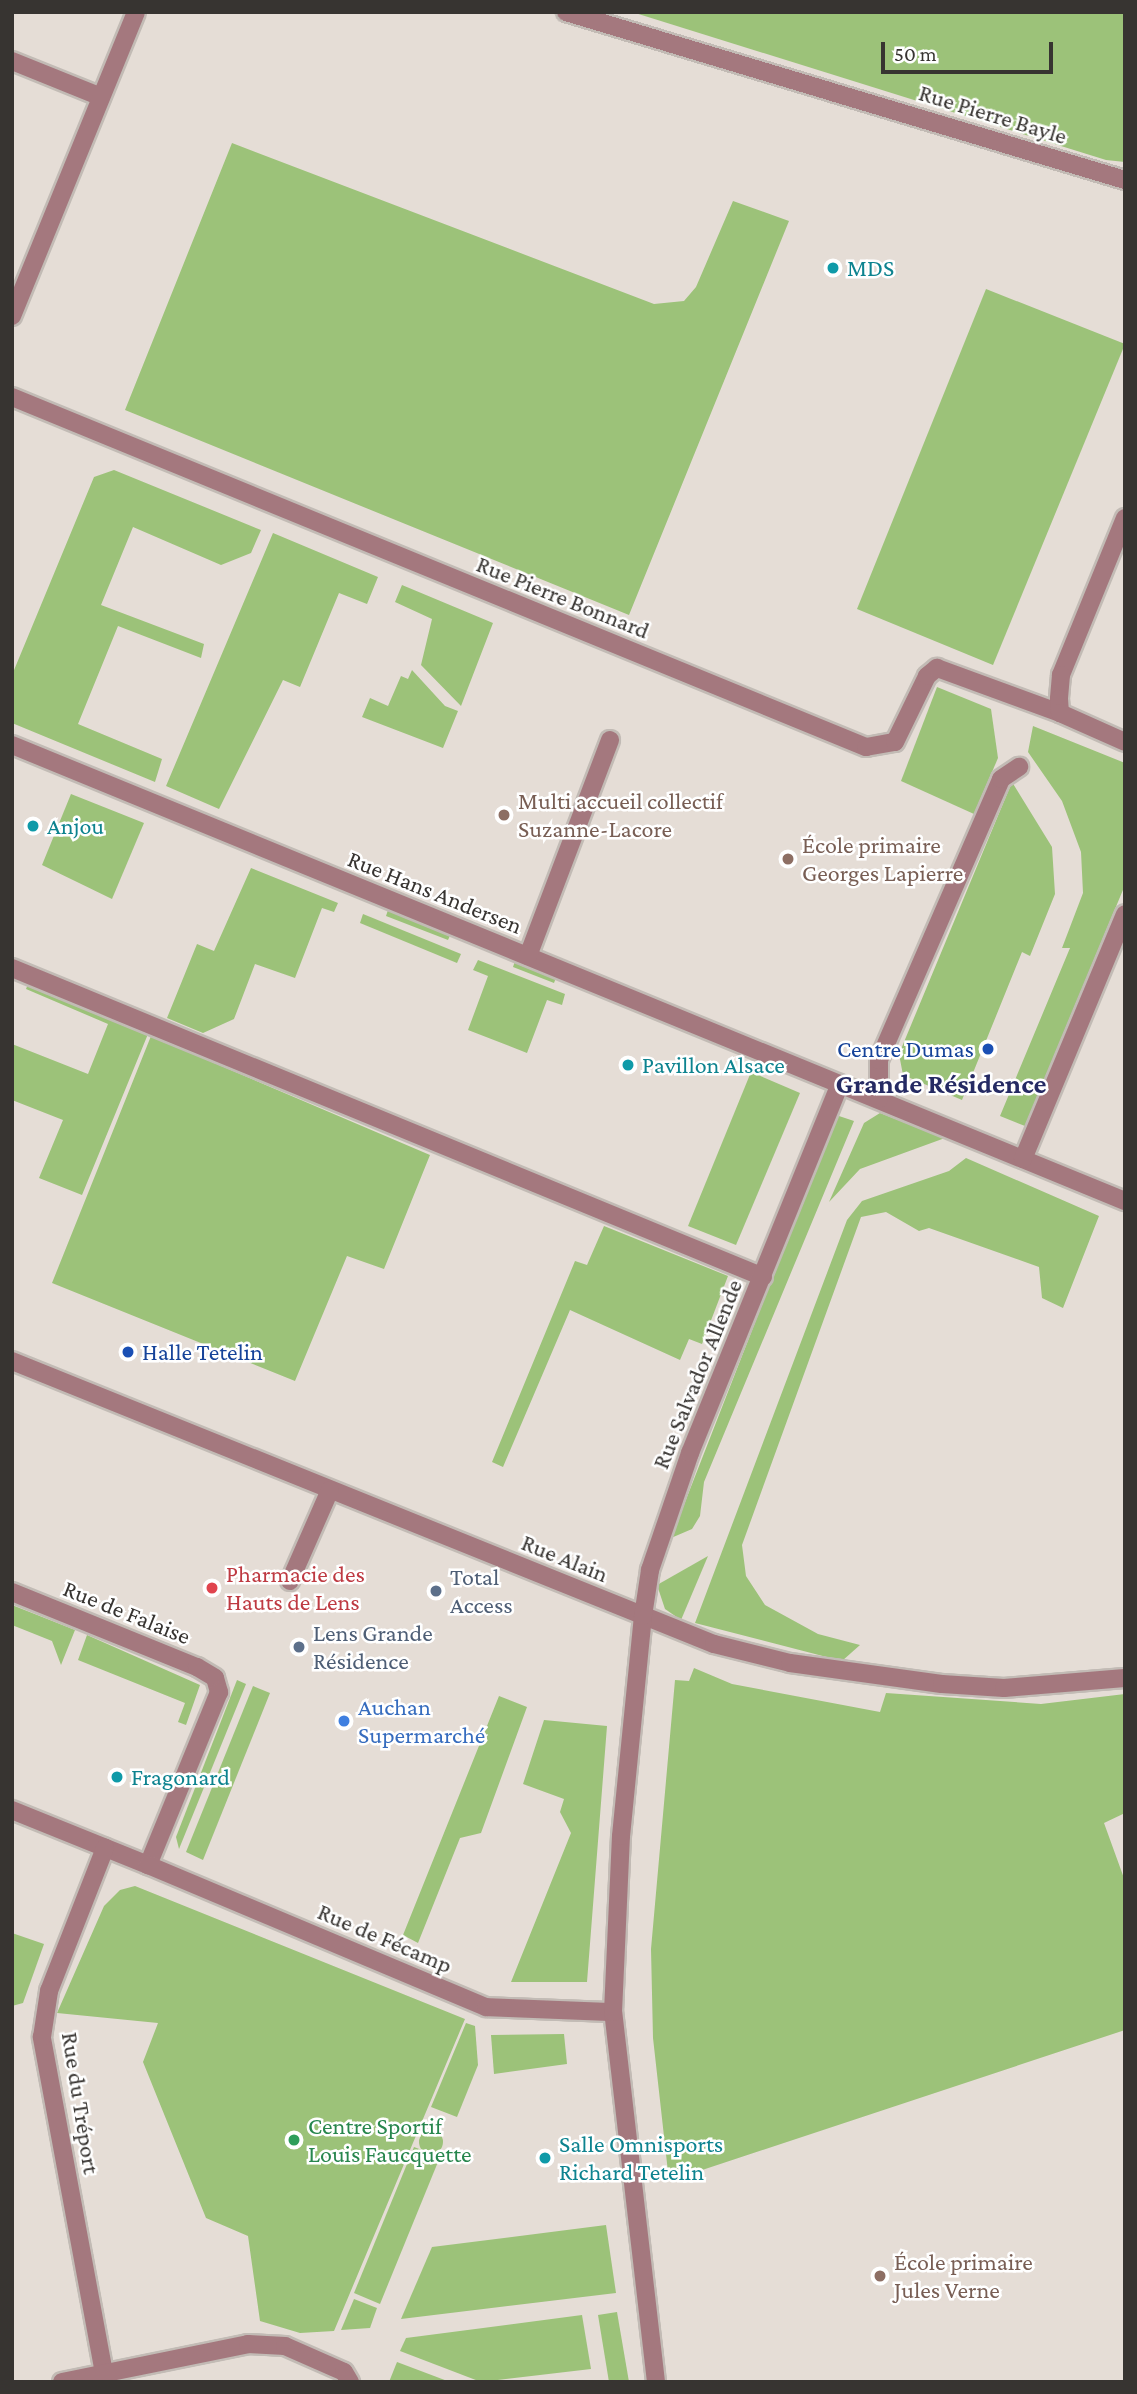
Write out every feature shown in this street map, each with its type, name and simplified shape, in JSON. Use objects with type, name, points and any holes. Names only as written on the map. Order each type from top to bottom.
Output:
[{"type":"street","points":[[14,309],[136,12]]},
{"type":"street","name":"Rue Pierre Bayle","points":[[566,12],[1125,180]]},
{"type":"street","points":[[12,61],[101,97]]},
{"type":"street","name":"Rue Pierre Bonnard","points":[[12,397],[866,747],[895,742],[927,676],[937,668],[1060,713]]},
{"type":"street","points":[[1125,518],[1061,675],[1060,713],[1125,742]]},
{"type":"street","points":[[528,956],[610,740]]},
{"type":"street","name":"Rue Hans Andersen","points":[[12,745],[1125,1201]]},
{"type":"street","points":[[879,1100],[879,1060],[1000,779],[1019,767]]},
{"type":"street","points":[[1023,1159],[1125,914]]},
{"type":"street","points":[[12,968],[762,1277]]},
{"type":"street","name":"Rue Salvador Allende","points":[[656,2382],[613,2012],[621,1836],[640,1693],[643,1616],[650,1570],[690,1453],[840,1084]]},
{"type":"street","name":"Rue Alain","points":[[12,1361],[714,1644],[879,1677],[1004,1688],[1125,1678]]},
{"type":"street","points":[[290,1581],[330,1490]]},
{"type":"street","name":"Rue de Falaise","points":[[12,1592],[197,1667],[217,1684],[217,1702],[148,1865]]},
{"type":"street","name":"Rue de Fécamp","points":[[12,1810],[486,2007],[613,2012]]},
{"type":"street","name":"Rue du Tréport","points":[[104,2373],[42,2037],[49,1991],[105,1848]]},
{"type":"street","points":[[62,2382],[248,2344],[285,2346],[344,2372],[350,2382]]},
{"type":"green space","points":[[632,12],[1125,12],[1125,162],[1106,160]]},
{"type":"green space","points":[[232,143],[654,304],[684,301],[696,287],[733,201],[789,221],[629,615],[125,410]]},
{"type":"green space","points":[[986,289],[1125,344],[993,665],[857,609]]},
{"type":"green space","points":[[114,470],[261,530],[251,553],[221,565],[133,527],[101,605],[204,644],[201,658],[118,626],[78,724],[162,759],[155,782],[12,723],[12,675],[94,477]]},
{"type":"green space","points":[[273,533],[378,577],[367,604],[339,593],[300,687],[283,680],[219,809],[166,786]]},
{"type":"green space","points":[[402,585],[493,623],[461,706],[421,665],[432,619],[395,602]]},
{"type":"green space","points":[[412,670],[445,706],[458,711],[443,748],[362,717],[370,698],[388,706],[401,676],[408,679]]},
{"type":"green space","points":[[937,687],[991,709],[998,758],[974,814],[901,781]]},
{"type":"green space","points":[[1033,726],[1125,763],[1125,885],[1025,1126],[1000,1116],[1070,948],[1062,948],[1083,893],[1081,852],[1062,801],[1028,752]]},
{"type":"green space","points":[[1012,782],[1052,847],[1055,894],[1030,956],[1022,952],[962,1100],[903,1075],[899,1054]]},
{"type":"green space","points":[[71,794],[144,823],[112,899],[42,865]]},
{"type":"green space","points":[[251,868],[338,903],[334,912],[322,908],[295,978],[255,964],[234,1019],[203,1033],[167,1018],[197,944],[214,951]]},
{"type":"green space","points":[[390,904],[453,929],[448,940],[386,916]]},
{"type":"green space","points":[[363,914],[461,954],[457,963],[360,923]]},
{"type":"green space","points":[[517,955],[558,972],[554,983],[513,967]]},
{"type":"green space","points":[[478,960],[565,994],[562,1005],[547,1000],[527,1053],[468,1030],[488,976],[473,970]]},
{"type":"green space","points":[[28,984],[148,1034],[82,1195],[39,1178],[63,1120],[12,1100],[12,1044],[88,1074],[108,1024],[26,989]]},
{"type":"green space","points":[[151,1036],[430,1155],[384,1269],[347,1256],[295,1381],[52,1283]]},
{"type":"green space","points":[[751,1072],[800,1093],[736,1245],[688,1226]]},
{"type":"green space","points":[[880,1113],[945,1138],[860,1169],[829,1202],[864,1123]]},
{"type":"green space","points":[[836,1115],[854,1121],[704,1482],[700,1516],[692,1529],[671,1538]]},
{"type":"green space","points":[[966,1158],[1099,1216],[1063,1308],[1042,1298],[1039,1267],[929,1228],[919,1231],[886,1212],[861,1217],[742,1545],[746,1576],[765,1605],[818,1634],[860,1645],[842,1661],[695,1623],[847,1220],[862,1201],[949,1171]]},
{"type":"green space","points":[[604,1226],[728,1276],[702,1344],[689,1339],[680,1360],[570,1310],[503,1467],[492,1462],[575,1261],[587,1265]]},
{"type":"green space","points":[[708,1556],[681,1620],[665,1609],[657,1585]]},
{"type":"green space","points":[[12,1605],[75,1630],[61,1665],[52,1641],[12,1625]]},
{"type":"green space","points":[[87,1635],[200,1685],[186,1725],[178,1722],[185,1703],[78,1660]]},
{"type":"green space","points":[[694,1668],[732,1684],[880,1712],[886,1693],[1041,1704],[1125,1694],[1125,1813],[1104,1823],[1125,1881],[1125,2030],[669,2181],[653,2038],[651,1949],[675,1680],[689,1681]]},
{"type":"green space","points":[[237,1680],[246,1684],[179,1849],[176,1837]]},
{"type":"green space","points":[[253,1686],[270,1693],[203,1860],[186,1852]]},
{"type":"green space","points":[[499,1696],[527,1707],[481,1833],[460,1838],[418,1943],[403,1935]]},
{"type":"green space","points":[[544,1720],[607,1726],[587,1982],[511,1982],[571,1833],[560,1812],[564,1799],[523,1784]]},
{"type":"green space","name":"Centre Sportif Louis Faucquette","points":[[135,1886],[465,2019],[334,2331],[300,2333],[260,2321],[248,2236],[206,2218],[143,2062],[158,2023],[57,2013],[104,1906],[120,1890]]},
{"type":"green space","points":[[12,1933],[44,1944],[23,2003],[12,2006]]},
{"type":"green space","points":[[466,2023],[475,2026],[478,2065],[457,2117],[431,2107]]},
{"type":"green space","points":[[564,2034],[567,2064],[494,2074],[491,2035]]},
{"type":"green space","points":[[431,2130],[440,2133],[443,2142],[440,2151],[431,2154],[422,2151],[419,2142],[422,2133]]},
{"type":"green space","points":[[414,2147],[440,2157],[380,2304],[354,2293]]},
{"type":"green space","points":[[606,2225],[616,2293],[401,2319],[432,2247]]},
{"type":"green space","points":[[354,2299],[377,2308],[370,2328],[341,2330]]},
{"type":"green space","points":[[617,2312],[629,2382],[609,2382],[598,2315]]},
{"type":"green space","points":[[582,2315],[591,2369],[481,2382],[400,2351],[406,2338]]},
{"type":"green space","points":[[397,2362],[450,2382],[389,2382]]},
{"type":"place","name":"MDS","points":[[833,268]]},
{"type":"place","name":"Multi accueil collectif Suzanne-Lacore","points":[[504,815]]},
{"type":"place","name":"Anjou","points":[[33,826]]},
{"type":"place","name":"École primaire Georges Lapierre","points":[[788,859]]},
{"type":"place","name":"Centre Dumas","points":[[988,1049]]},
{"type":"place","name":"Pavillon Alsace","points":[[628,1065]]},
{"type":"place","name":"Halle Tetelin","points":[[128,1352]]},
{"type":"place","name":"Pharmacie des Hauts de Lens","points":[[212,1588]]},
{"type":"place","name":"Total Access","points":[[436,1591]]},
{"type":"place","name":"Lens Grande Résidence","points":[[299,1647]]},
{"type":"place","name":"Auchan Supermarché","points":[[344,1721]]},
{"type":"place","name":"Fragonard","points":[[117,1777]]},
{"type":"place","name":"Centre Sportif Louis Faucquette","points":[[294,2140]]},
{"type":"place","name":"Salle Omnisports Richard Tetelin","points":[[545,2158]]},
{"type":"place","name":"École primaire Jules Verne","points":[[880,2276]]},
{"type":"district","name":"Grande Résidence","points":[[941,1084]]}]
